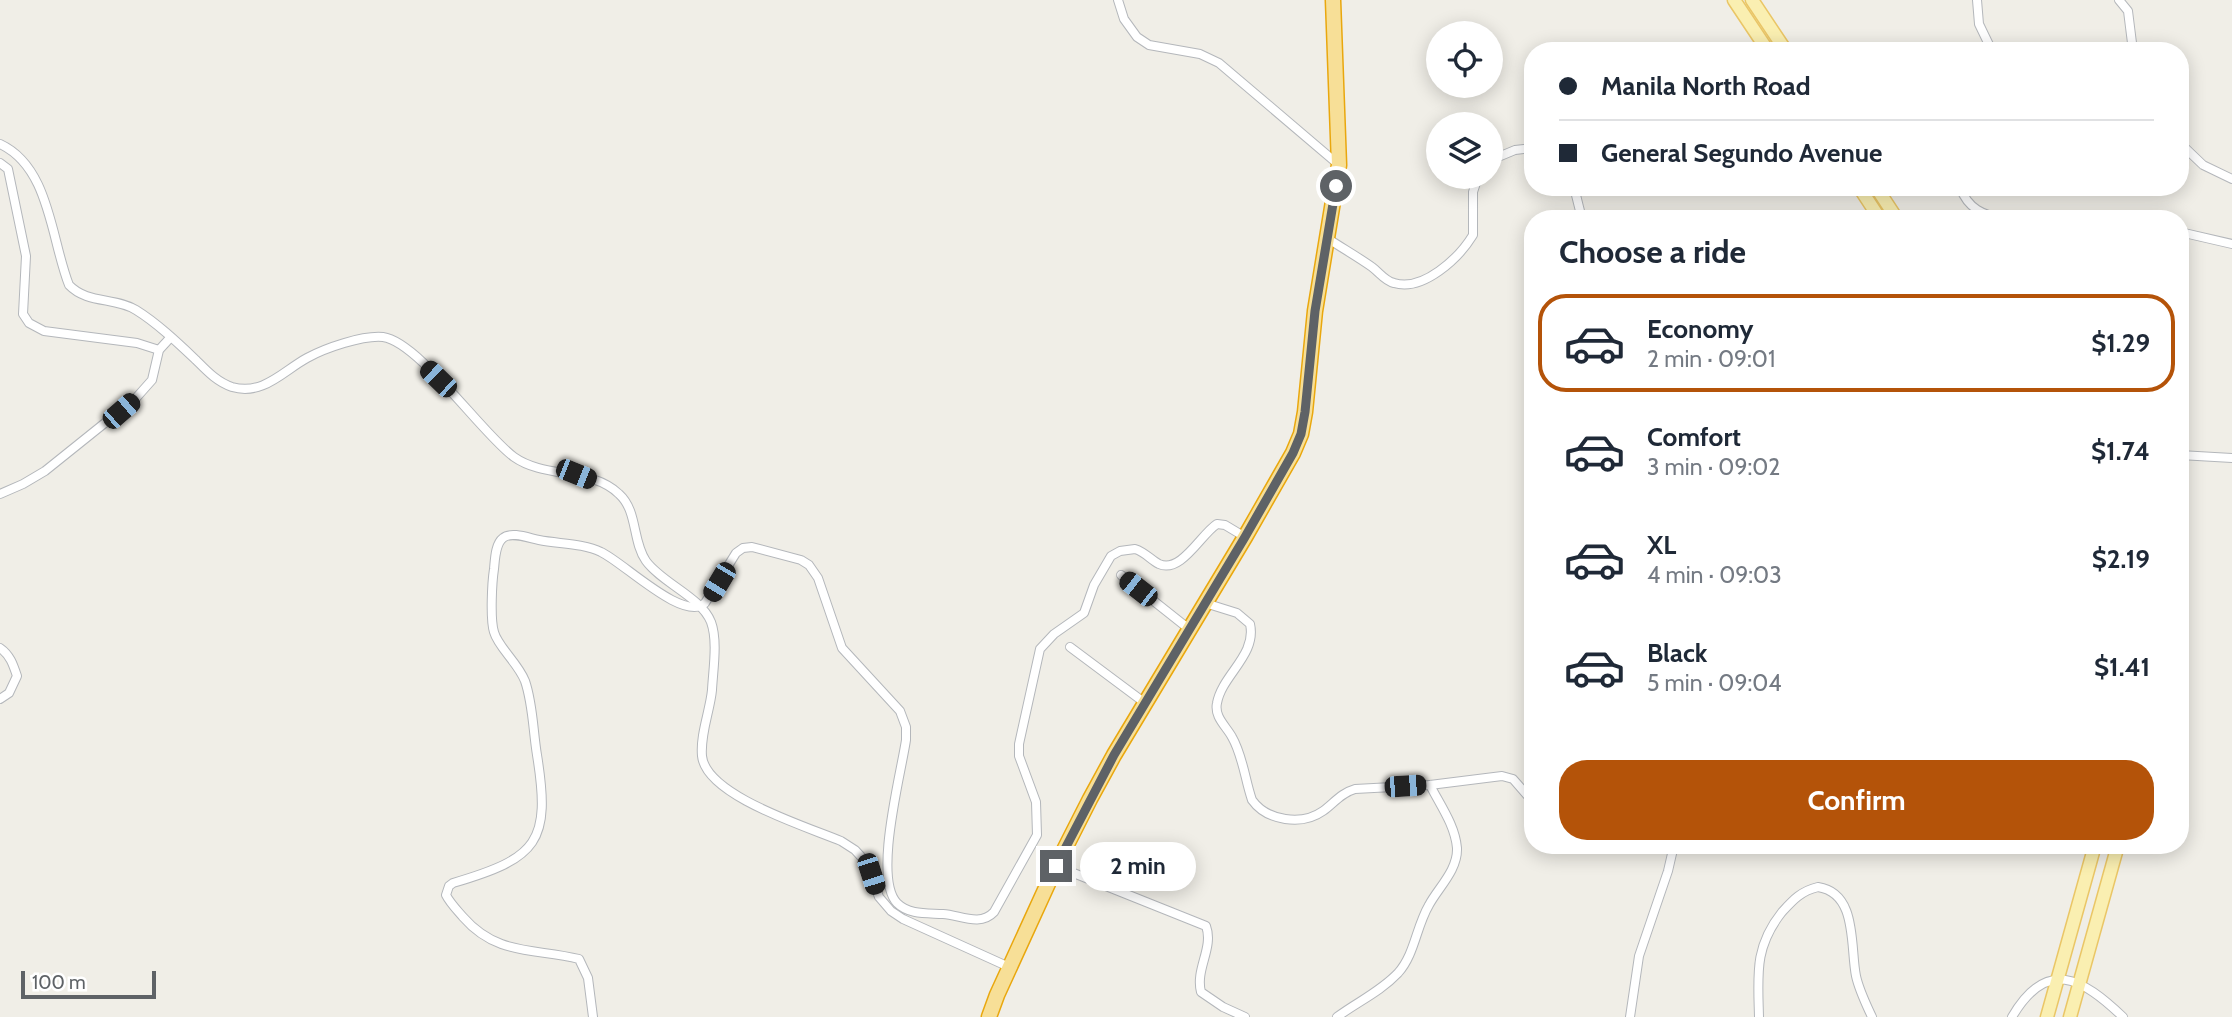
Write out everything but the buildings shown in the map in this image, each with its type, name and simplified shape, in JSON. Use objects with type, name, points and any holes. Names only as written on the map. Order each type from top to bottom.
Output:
[{"type":"highway","points":[[989,1017],[1056,866],[1114,755],[1245,537],[1301,434],[1315,311],[1339,165],[1334,0]]},
{"type":"main road","points":[[1734,0],[1762,42]]},
{"type":"main road","points":[[1752,0],[1780,42]]},
{"type":"main road","points":[[2047,1017],[2092,854]]},
{"type":"main road","points":[[2070,1017],[2115,854]]},
{"type":"street","points":[[1118,0],[1124,19],[1137,37],[1149,45],[1200,54],[1219,64],[1339,165]]},
{"type":"street","points":[[1977,0],[1979,24],[1988,42]]},
{"type":"street","points":[[2119,0],[2128,11],[2132,42]]},
{"type":"street","points":[[0,144],[16,155],[38,184],[69,285],[81,295],[122,303],[138,310],[215,379],[233,387],[252,389],[268,384],[309,357],[361,339],[380,337],[394,341],[410,352],[514,457],[539,468],[576,474],[617,491],[632,514],[640,550],[647,562],[709,619],[713,634],[711,696],[702,746],[705,766],[710,775],[720,785],[748,802],[841,841],[855,850],[866,862],[883,902],[903,919],[1009,967]]},
{"type":"street","points":[[1503,154],[1524,149]]},
{"type":"street","points":[[2189,152],[2203,165],[2232,179]]},
{"type":"street","points":[[0,163],[8,169],[23,241],[26,267],[23,314],[29,323],[44,331],[137,343],[159,350]]},
{"type":"street","points":[[1327,238],[1374,268],[1390,282],[1402,285],[1422,280],[1446,265],[1473,235],[1474,189]]},
{"type":"street","points":[[1964,196],[1976,210]]},
{"type":"street","points":[[2189,234],[2232,244]]},
{"type":"street","points":[[0,494],[45,471],[136,398],[152,380],[159,350],[170,338]]},
{"type":"street","points":[[2189,456],[2232,458]]},
{"type":"street","points":[[700,608],[736,553],[743,548],[752,547],[773,552],[809,565],[818,578],[842,648],[900,712],[906,727],[887,856],[887,880],[892,896],[902,906],[915,912],[981,920],[994,912],[1037,835],[1036,802],[1019,756],[1019,744],[1037,659],[1045,641],[1084,613],[1102,568],[1116,553],[1135,549],[1159,564],[1168,566],[1184,558],[1217,524],[1225,525],[1245,537]]},
{"type":"street","points":[[593,1017],[588,978],[579,959],[526,952],[497,943],[466,921],[446,895],[453,883],[500,867],[526,850],[536,839],[542,816],[540,773],[525,683],[519,669],[493,631],[492,583],[497,548],[502,538],[513,536],[598,551],[668,598],[686,607],[700,608]]},
{"type":"street","points":[[1121,575],[1189,629]]},
{"type":"street","points":[[1205,603],[1237,613],[1250,624],[1248,646],[1222,690],[1216,708],[1237,746],[1247,787],[1257,807],[1280,818],[1298,820],[1322,811],[1343,793],[1355,789],[1430,785],[1502,776],[1513,779],[1524,792]]},
{"type":"street","points":[[1070,647],[1145,703]]},
{"type":"street","points":[[0,648],[13,662],[17,676],[9,693],[0,699]]},
{"type":"street","points":[[1337,1017],[1384,986],[1402,968],[1429,903],[1452,867],[1457,849],[1453,831],[1430,785]]},
{"type":"street","points":[[1630,1017],[1639,956],[1672,854]]},
{"type":"street","points":[[1056,866],[1206,926],[1209,939],[1200,974],[1201,992],[1223,1007],[1245,1017]]},
{"type":"street","points":[[1759,1017],[1757,972],[1768,933],[1798,895],[1818,887],[1833,893],[1846,909],[1851,925],[1858,985],[1872,1017]]},
{"type":"street","points":[[2012,1017],[2029,995],[2050,979],[2057,978],[2068,979],[2102,998],[2123,1017]]},
{"type":"route","points":[[1056,866],[1114,755],[1245,537],[1301,434],[1315,311],[1336,186]]}]
